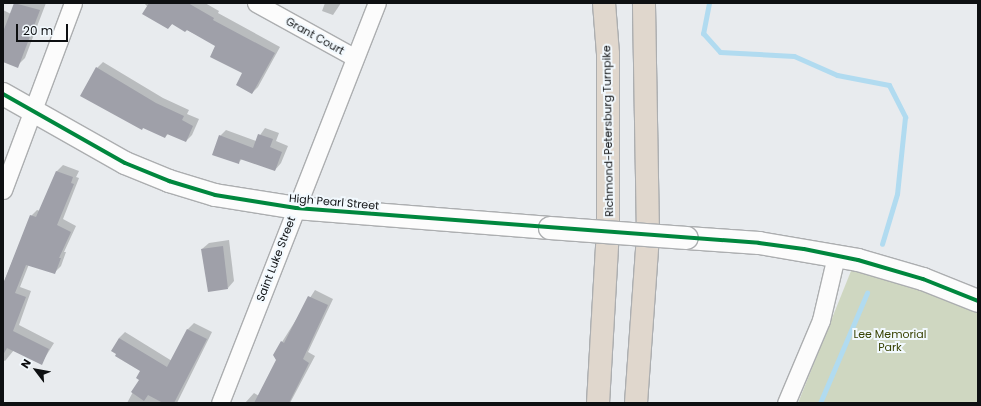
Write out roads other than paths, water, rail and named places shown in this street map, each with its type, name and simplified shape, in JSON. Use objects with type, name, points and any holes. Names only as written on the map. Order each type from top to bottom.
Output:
[{"type":"highway","name":"Richmond-Petersburg Turnpike","points":[[598,403],[608,232],[608,54],[604,3]]},
{"type":"highway","points":[[636,403],[648,235],[644,3]]},
{"type":"street","points":[[3,190],[73,3]]},
{"type":"street","name":"Grant Court","points":[[256,3],[354,57]]},
{"type":"street","name":"Saint Luke Street","points":[[220,403],[376,3]]},
{"type":"street","name":"High Pearl Street","points":[[3,94],[118,159],[169,181],[215,195],[296,208],[759,243],[836,256],[923,279],[978,301]]},
{"type":"street","points":[[786,403],[821,320],[836,256]]},
{"type":"waterway","points":[[709,3],[703,33],[720,52],[794,56],[837,75],[889,85],[905,117],[897,194],[882,244]]},
{"type":"waterway","points":[[820,403],[867,293]]},
{"type":"park label","name":"Lee Memorial Park","points":[[890,341]]}]
